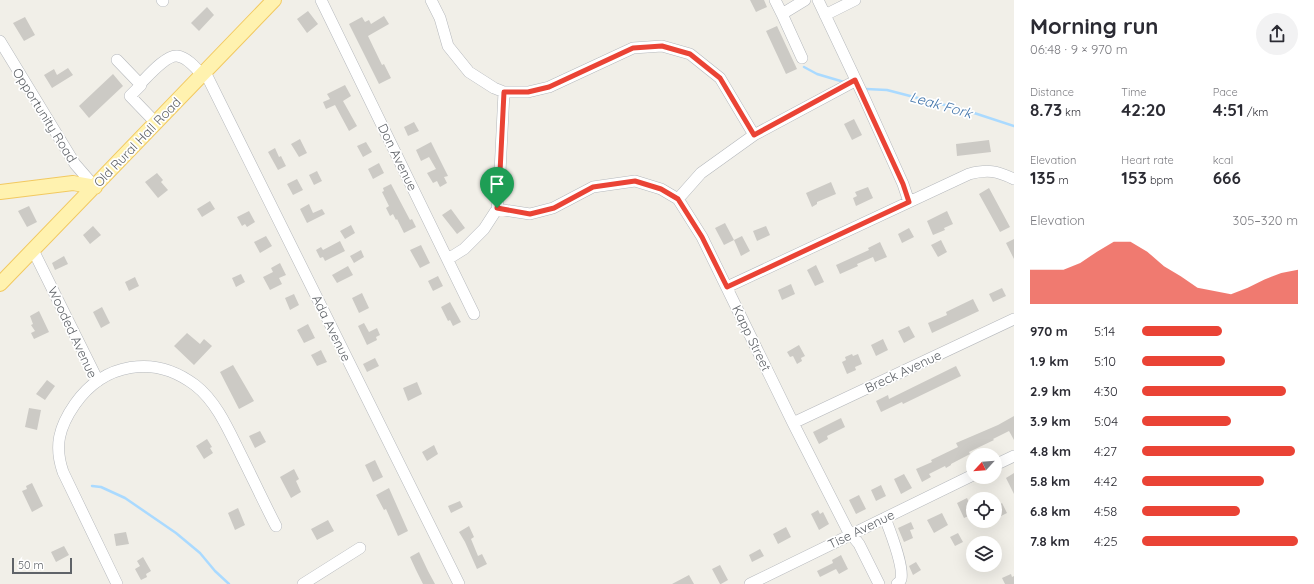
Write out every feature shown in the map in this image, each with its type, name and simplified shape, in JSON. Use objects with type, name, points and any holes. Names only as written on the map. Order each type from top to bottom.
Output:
[{"type":"main road","name":"Old Rural Hall Road","points":[[0,284],[274,0]]},
{"type":"main road","points":[[0,192],[73,183],[94,187]]},
{"type":"street","name":"Don Avenue","points":[[321,0],[474,314]]},
{"type":"street","points":[[431,0],[440,18],[448,46],[469,72],[494,88],[504,92],[528,92],[549,87],[633,48],[662,46],[690,54],[720,78],[754,135]]},
{"type":"street","points":[[775,0],[802,58]]},
{"type":"street","points":[[782,14],[805,0]]},
{"type":"street","points":[[818,0],[900,177],[909,202]]},
{"type":"street","points":[[824,15],[855,0]]},
{"type":"street","name":"Opportunity Road","points":[[0,41],[75,164],[94,187]]},
{"type":"street","name":"Ada Avenue","points":[[156,123],[130,96],[141,85],[140,84],[167,58],[177,56],[187,60],[204,73],[459,584]]},
{"type":"street","points":[[117,60],[140,84]]},
{"type":"street","points":[[678,199],[701,172],[754,135],[855,80]]},
{"type":"street","points":[[448,259],[464,249],[484,229],[497,208],[504,92]]},
{"type":"street","points":[[727,287],[959,178],[980,171],[994,171],[1014,179]]},
{"type":"street","name":"Kapp Street","points":[[497,208],[530,214],[554,208],[593,187],[635,181],[661,189],[678,199],[702,237],[793,423],[847,529],[859,544],[878,584]]},
{"type":"street","name":"Wooded Avenue","points":[[33,250],[98,381],[81,395],[64,423],[60,433],[58,455],[73,496],[118,584]]},
{"type":"street","name":"Breck Avenue","points":[[793,423],[1014,319]]},
{"type":"street","points":[[98,381],[121,370],[146,366],[157,367],[181,376],[202,391],[217,411],[228,430],[276,526]]},
{"type":"street","points":[[1002,462],[1014,456]]},
{"type":"street","name":"Tise Avenue","points":[[750,584],[966,478]]},
{"type":"street","points":[[885,518],[895,545],[901,571],[901,579],[897,584]]},
{"type":"street","points":[[303,584],[360,548]]},
{"type":"building","points":[[750,0],[764,0],[767,7],[756,12]]},
{"type":"building","points":[[207,7],[214,15],[199,31],[191,23]]},
{"type":"building","points":[[308,11],[318,24],[307,33],[297,19]]},
{"type":"building","points":[[384,16],[389,24],[368,36],[382,65],[384,64],[391,78],[379,84],[349,24],[362,17],[365,22],[369,20],[371,24]]},
{"type":"building","points":[[25,17],[35,35],[24,41],[13,23]]},
{"type":"building","points":[[777,26],[797,69],[786,74],[766,31]]},
{"type":"building","points":[[68,68],[73,75],[52,88],[44,75],[54,69],[57,75]]},
{"type":"building","points":[[113,74],[123,86],[89,118],[79,106]]},
{"type":"building","points":[[345,85],[351,96],[343,101],[357,126],[349,131],[335,105],[326,109],[323,102],[330,99],[327,94]]},
{"type":"building","points":[[854,119],[862,135],[852,140],[844,124]]},
{"type":"building","points":[[414,122],[419,131],[408,136],[404,127]]},
{"type":"building","points":[[300,139],[307,153],[299,157],[291,144]]},
{"type":"building","points":[[989,140],[991,152],[957,156],[956,144]]},
{"type":"building","points":[[366,142],[372,152],[363,157],[357,146]]},
{"type":"building","points":[[431,142],[448,176],[444,177],[447,183],[440,187],[437,181],[433,183],[427,173],[436,169],[429,157],[421,161],[416,150]]},
{"type":"building","points":[[275,148],[279,157],[281,156],[286,166],[278,170],[268,152]]},
{"type":"building","points":[[379,163],[384,173],[373,179],[368,169]]},
{"type":"building","points":[[317,171],[322,181],[314,185],[309,175]]},
{"type":"building","points":[[157,173],[163,180],[161,182],[168,190],[158,198],[145,182]]},
{"type":"building","points":[[297,179],[303,190],[293,195],[287,184]]},
{"type":"building","points":[[831,182],[836,194],[817,202],[817,204],[812,207],[806,193]]},
{"type":"building","points":[[391,184],[410,220],[412,219],[416,227],[404,233],[397,219],[396,220],[393,214],[390,216],[386,208],[389,206],[382,192],[384,191],[383,188]]},
{"type":"building","points":[[868,187],[873,198],[856,206],[853,198],[857,196],[855,192]]},
{"type":"building","points":[[989,188],[1010,227],[1000,232],[979,194]]},
{"type":"building","points":[[210,201],[215,209],[202,217],[197,209]]},
{"type":"building","points":[[309,204],[313,213],[322,209],[325,214],[307,223],[300,209]]},
{"type":"building","points":[[29,206],[37,222],[27,227],[18,211]]},
{"type":"building","points":[[451,209],[465,228],[457,234],[442,215]]},
{"type":"building","points":[[249,211],[255,222],[247,227],[245,224],[242,226],[237,217]]},
{"type":"building","points":[[947,211],[953,224],[944,228],[945,230],[933,235],[927,221]]},
{"type":"building","points":[[725,223],[734,240],[724,245],[715,228]]},
{"type":"building","points":[[351,225],[355,233],[345,239],[340,231]]},
{"type":"building","points":[[93,226],[101,235],[90,244],[83,235]]},
{"type":"building","points":[[766,226],[770,235],[757,241],[753,231]]},
{"type":"building","points":[[909,228],[914,237],[902,243],[898,234]]},
{"type":"building","points":[[266,236],[272,246],[260,253],[254,242]]},
{"type":"building","points":[[742,236],[750,251],[741,256],[734,240]]},
{"type":"building","points":[[1014,239],[1014,259],[1006,243]]},
{"type":"building","points":[[941,240],[947,252],[938,257],[931,245]]},
{"type":"building","points":[[340,241],[345,251],[325,261],[323,257],[320,258],[316,250],[321,247],[323,250]]},
{"type":"building","points":[[880,242],[887,257],[875,262],[873,257],[840,274],[836,265],[869,250],[868,248]]},
{"type":"building","points":[[421,245],[430,263],[420,268],[410,250]]},
{"type":"building","points":[[361,250],[364,257],[354,263],[350,256]]},
{"type":"building","points":[[64,256],[68,264],[55,270],[52,263]]},
{"type":"building","points":[[280,263],[286,275],[279,278],[282,284],[270,290],[263,277],[273,272],[271,268]]},
{"type":"building","points":[[816,265],[824,282],[815,286],[807,270]]},
{"type":"building","points":[[348,266],[353,275],[337,283],[332,275]]},
{"type":"building","points":[[241,274],[245,282],[236,287],[232,278]]},
{"type":"building","points":[[438,276],[443,286],[433,291],[428,281]]},
{"type":"building","points":[[135,277],[139,286],[129,291],[125,282]]},
{"type":"building","points":[[791,284],[795,294],[782,300],[778,290]]},
{"type":"building","points":[[1002,288],[1006,296],[993,302],[989,294]]},
{"type":"building","points":[[362,293],[369,308],[359,313],[352,298]]},
{"type":"building","points":[[294,294],[299,305],[290,310],[285,298]]},
{"type":"building","points":[[973,299],[979,311],[932,333],[928,323],[947,315],[946,312]]},
{"type":"building","points":[[450,302],[461,322],[453,326],[450,320],[448,321],[441,307]]},
{"type":"building","points":[[102,307],[110,323],[101,328],[93,312]]},
{"type":"building","points":[[39,311],[49,332],[34,339],[31,333],[35,331],[31,325],[33,324],[30,316]]},
{"type":"building","points":[[364,323],[369,332],[377,328],[380,335],[376,337],[377,340],[367,345],[358,326]]},
{"type":"building","points":[[308,324],[315,338],[304,343],[297,330]]},
{"type":"building","points":[[909,326],[915,337],[904,343],[898,331]]},
{"type":"building","points":[[187,333],[200,344],[204,339],[212,346],[194,365],[174,346]]},
{"type":"building","points":[[883,339],[888,350],[876,356],[871,345]]},
{"type":"building","points":[[799,345],[805,356],[801,358],[802,361],[797,364],[793,356],[790,357],[787,352]]},
{"type":"building","points":[[321,350],[327,362],[317,366],[311,355]]},
{"type":"building","points":[[852,354],[853,356],[858,354],[862,364],[855,367],[856,370],[847,374],[842,362],[846,360],[845,357]]},
{"type":"building","points":[[375,358],[379,366],[367,372],[363,364]]},
{"type":"building","points":[[233,365],[254,401],[239,409],[220,372]]},
{"type":"building","points":[[956,366],[961,376],[903,404],[902,402],[881,412],[876,401],[888,395],[889,399]]},
{"type":"building","points":[[47,380],[55,386],[45,400],[36,394]]},
{"type":"building","points":[[417,382],[422,394],[408,401],[403,388]]},
{"type":"building","points":[[29,408],[41,410],[37,430],[25,427]]},
{"type":"building","points":[[1014,416],[1014,440],[1009,431],[977,448],[966,448],[966,456],[946,468],[945,466],[929,474],[931,477],[922,482],[916,469],[932,462],[931,460],[958,447],[956,443],[998,425]]},
{"type":"building","points":[[841,418],[845,427],[827,436],[828,439],[819,444],[813,432]]},
{"type":"building","points":[[260,431],[266,442],[255,448],[249,436]]},
{"type":"building","points":[[207,439],[212,447],[210,448],[213,453],[204,459],[196,446]]},
{"type":"building","points":[[434,445],[438,454],[427,461],[422,452]]},
{"type":"building","points":[[375,460],[383,477],[373,482],[365,465]]},
{"type":"building","points":[[294,469],[299,479],[296,481],[301,492],[291,498],[280,477]]},
{"type":"building","points":[[1014,473],[1014,494],[1006,478]]},
{"type":"building","points":[[904,474],[912,488],[901,494],[894,479]]},
{"type":"building","points":[[32,483],[43,506],[32,512],[22,491],[27,489],[26,486]]},
{"type":"building","points":[[881,485],[886,496],[876,501],[871,490]]},
{"type":"building","points":[[389,488],[408,531],[398,536],[386,509],[384,510],[376,495]]},
{"type":"building","points":[[859,495],[866,509],[856,514],[849,500]]},
{"type":"building","points":[[966,498],[966,517],[964,518],[957,503]]},
{"type":"building","points":[[460,501],[463,507],[451,513],[448,506]]},
{"type":"building","points":[[1002,503],[1007,513],[1002,516]]},
{"type":"building","points":[[238,508],[245,525],[235,530],[228,513]]},
{"type":"building","points":[[818,510],[820,514],[823,512],[829,524],[819,530],[811,514]]},
{"type":"building","points":[[942,513],[948,525],[934,533],[927,520]]},
{"type":"building","points":[[328,520],[334,531],[317,540],[311,529]]},
{"type":"building","points":[[911,522],[914,529],[910,530],[913,538],[904,542],[898,528]]},
{"type":"building","points":[[469,526],[474,537],[471,539],[478,556],[482,554],[487,564],[477,569],[459,532]]},
{"type":"building","points":[[786,527],[791,537],[778,544],[773,534]]},
{"type":"building","points":[[126,532],[129,544],[116,546],[114,534]]},
{"type":"building","points":[[958,533],[963,542],[955,546],[950,537]]},
{"type":"building","points":[[64,546],[69,555],[56,562],[51,552]]},
{"type":"building","points":[[760,549],[764,556],[752,562],[749,555]]},
{"type":"building","points":[[419,552],[435,584],[423,584],[416,570],[410,557]]},
{"type":"building","points":[[841,555],[848,569],[839,574],[836,569],[820,577],[817,571],[833,563],[832,560]]},
{"type":"building","points":[[143,557],[151,571],[146,574],[147,577],[141,580],[135,569],[140,566],[137,561]]},
{"type":"building","points":[[916,562],[921,570],[913,575],[909,566]]},
{"type":"building","points":[[720,565],[728,580],[721,584],[712,569]]},
{"type":"building","points":[[1011,574],[1012,577],[1014,576],[1014,584],[1005,584],[1002,578]]},
{"type":"building","points":[[689,575],[694,584],[672,584]]},
{"type":"waterway","name":"Leak Fork","points":[[804,67],[817,74],[844,82]]},
{"type":"waterway","name":"Leak Fork","points":[[866,89],[887,90],[968,111],[1014,126]]},
{"type":"waterway","points":[[92,486],[101,487],[125,498],[176,533],[200,553],[215,571],[229,584]]},
{"type":"route","points":[[662,46],[690,54],[720,78],[754,135],[855,80],[903,184],[909,202],[727,287],[702,237],[678,199],[661,189],[635,181],[593,187],[554,208],[530,214],[497,208],[504,92],[528,92],[549,87],[633,48],[662,46]]}]
